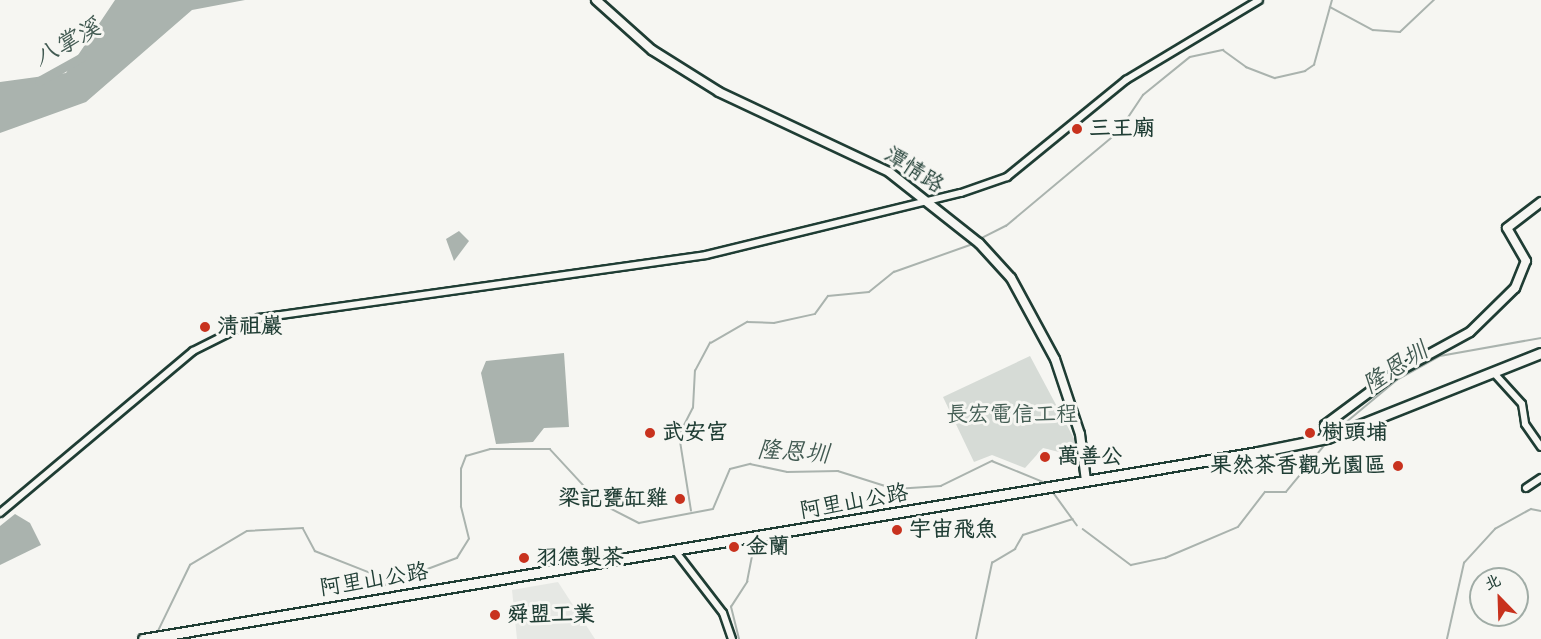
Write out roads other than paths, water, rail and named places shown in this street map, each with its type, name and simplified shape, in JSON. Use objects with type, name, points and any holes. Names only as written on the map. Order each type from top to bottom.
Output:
[{"type":"main road","name":"阿里山公路","points":[[150,637],[676,552],[1327,438],[1541,353]]},
{"type":"street","name":"潭情路","points":[[596,0],[652,50],[719,92],[889,172],[929,200],[980,243],[1035,317],[1073,407],[1086,481]]},
{"type":"street","points":[[0,513],[193,351],[259,318],[706,255],[929,200],[1007,177],[1126,80],[1259,0]]},
{"type":"street","points":[[1327,438],[1325,425],[1395,373],[1470,332],[1515,288],[1526,261],[1507,228],[1541,202]]},
{"type":"street","points":[[1493,372],[1522,404],[1525,424],[1538,438],[1541,447]]},
{"type":"street","points":[[1526,488],[1541,478]]},
{"type":"street","points":[[676,552],[723,613],[732,639]]},
{"type":"waterway","points":[[1119,131],[1143,95],[1190,57],[1223,50],[1246,67],[1275,78],[1305,71],[1314,65],[1332,0]]},
{"type":"waterway","points":[[1330,7],[1373,30],[1400,32],[1434,0]]},
{"type":"waterway","name":"八掌溪","points":[[39,81],[82,57]]},
{"type":"waterway","points":[[982,238],[1006,226],[1115,135]]},
{"type":"waterway","points":[[711,343],[747,322],[774,323],[815,314],[828,296],[869,292],[894,272],[973,244]]},
{"type":"waterway","name":"隆恩圳","points":[[1344,424],[1397,380],[1440,356],[1541,338]]},
{"type":"waterway","points":[[691,511],[679,435],[693,408],[695,371],[710,343]]},
{"type":"waterway","name":"隆恩圳","points":[[1083,529],[1131,565],[1165,558],[1238,527],[1265,492],[1286,492],[1327,442]]},
{"type":"waterway","name":"隆恩圳","points":[[158,631],[190,565],[247,531],[303,528],[315,551],[376,575],[385,585],[457,558],[469,539],[461,507],[461,469],[466,456],[490,449],[550,449],[600,503],[639,523],[713,509],[730,469],[750,464],[787,472],[838,471],[895,489],[941,486],[992,461],[1046,483]]},
{"type":"waterway","name":"隆恩圳","points":[[1053,492],[1077,525]]},
{"type":"waterway","points":[[1447,639],[1464,563],[1495,529],[1531,509],[1541,511]]},
{"type":"waterway","points":[[976,639],[992,563],[1015,549],[1023,535],[1073,519]]},
{"type":"waterway","points":[[739,639],[731,607],[747,582],[753,552]]},
{"type":"place","name":"三王廟","points":[[1077,129]]},
{"type":"place","name":"清祖巖","points":[[205,327]]},
{"type":"place","name":"武安宮","points":[[650,433]]},
{"type":"place","name":"樹頭埔","points":[[1310,433]]},
{"type":"place","name":"萬善公","points":[[1045,457]]},
{"type":"place","name":"果然茶香觀光園區","points":[[1398,466]]},
{"type":"place","name":"梁記甕缸雞","points":[[680,499]]},
{"type":"place","name":"宇宙飛魚","points":[[897,530]]},
{"type":"place","name":"金蘭","points":[[734,547]]},
{"type":"place","name":"羽德製茶","points":[[524,558]]},
{"type":"place","name":"舜盟工業","points":[[495,615]]},
{"type":"park label","name":"長宏電信工程","points":[[1012,415]]}]
